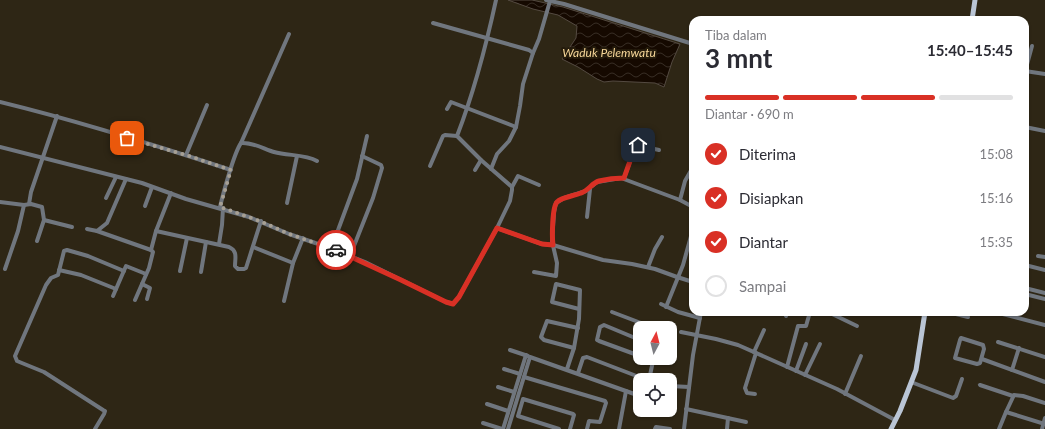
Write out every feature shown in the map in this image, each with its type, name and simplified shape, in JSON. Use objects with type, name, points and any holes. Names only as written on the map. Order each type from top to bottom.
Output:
[{"type":"main road","points":[[973,16],[975,0]]},
{"type":"main road","points":[[891,429],[896,420],[917,364],[924,316]]},
{"type":"street","points":[[457,136],[468,108],[496,0]]},
{"type":"street","points":[[491,169],[497,154],[509,141],[516,127],[523,84],[533,53],[541,35],[548,1],[689,43]]},
{"type":"street","points":[[434,23],[529,50],[533,53]]},
{"type":"street","points":[[219,244],[222,225],[221,208],[236,152],[242,143],[289,34]]},
{"type":"street","points":[[1029,57],[1032,46]]},
{"type":"street","points":[[1029,72],[1045,74]]},
{"type":"street","points":[[0,102],[57,116],[231,170]]},
{"type":"street","points":[[447,109],[451,102],[516,127]]},
{"type":"street","points":[[186,155],[206,105]]},
{"type":"street","points":[[6,270],[26,204],[41,161],[44,158],[57,116]]},
{"type":"street","points":[[1029,128],[1045,131]]},
{"type":"street","points":[[331,248],[357,179],[367,136]]},
{"type":"street","points":[[430,166],[443,136],[457,136],[481,160],[512,187]]},
{"type":"street","points":[[242,143],[262,147],[274,152],[305,157],[317,161]]},
{"type":"street","points":[[624,178],[636,145],[659,150]]},
{"type":"street","points":[[0,147],[126,179],[260,221],[350,256],[453,304],[459,297],[497,228],[510,201],[512,187],[518,176],[539,186]]},
{"type":"street","points":[[287,203],[297,156]]},
{"type":"street","points":[[350,256],[373,198],[382,168],[381,165],[362,156]]},
{"type":"street","points":[[475,170],[481,160]]},
{"type":"street","points":[[680,200],[685,182],[689,174]]},
{"type":"street","points":[[106,198],[116,177]]},
{"type":"street","points":[[534,272],[556,276],[557,263],[552,241],[555,206],[558,201],[580,193],[590,188],[597,182],[613,178],[624,178],[689,204]]},
{"type":"street","points":[[97,231],[107,223],[126,179]]},
{"type":"street","points":[[145,206],[152,187]]},
{"type":"street","points":[[587,217],[590,188]]},
{"type":"street","points":[[136,300],[153,252],[151,250],[156,231],[171,193]]},
{"type":"street","points":[[0,202],[34,204],[42,207],[44,220],[37,241]]},
{"type":"street","points":[[44,220],[72,227]]},
{"type":"street","points":[[156,231],[219,244],[234,250],[236,253],[235,266],[244,269],[246,268],[254,247],[260,221]]},
{"type":"street","points":[[497,228],[538,242],[603,260],[648,267],[689,281]]},
{"type":"street","points":[[87,229],[97,231],[151,250]]},
{"type":"street","points":[[648,267],[655,249],[662,237]]},
{"type":"street","points":[[180,271],[188,238]]},
{"type":"street","points":[[284,301],[293,263],[303,238]]},
{"type":"street","points":[[201,272],[206,242]]},
{"type":"street","points":[[254,247],[293,263]]},
{"type":"street","points":[[666,306],[689,249]]},
{"type":"street","points":[[95,429],[105,411],[44,372],[19,362],[15,358],[46,285],[51,278],[58,275],[64,251],[67,250],[88,256],[124,271]]},
{"type":"street","points":[[1038,256],[1045,257]]},
{"type":"street","points":[[113,296],[126,267],[128,266],[146,274]]},
{"type":"street","points":[[1029,266],[1045,270]]},
{"type":"street","points":[[59,270],[81,275],[116,289]]},
{"type":"street","points":[[142,284],[150,288],[146,299]]},
{"type":"street","points":[[569,370],[578,328],[580,290],[556,284],[552,302],[578,309]]},
{"type":"street","points":[[1029,289],[1045,293]]},
{"type":"street","points":[[1029,295],[1045,299]]},
{"type":"street","points":[[661,304],[678,312],[689,315]]},
{"type":"street","points":[[612,312],[636,321]]},
{"type":"street","points":[[684,429],[688,387],[700,318],[693,316]]},
{"type":"street","points":[[787,367],[798,326],[806,326],[809,316]]},
{"type":"street","points":[[836,316],[857,326]]},
{"type":"street","points":[[964,316],[968,317]]},
{"type":"street","points":[[1013,316],[1045,326]]},
{"type":"street","points":[[574,348],[544,340],[541,337],[547,321],[578,328]]},
{"type":"street","points":[[633,337],[604,325],[600,327],[597,340],[633,353]]},
{"type":"street","points":[[755,394],[747,393],[745,388],[755,353],[764,330]]},
{"type":"street","points":[[681,332],[738,345],[805,375],[896,420]]},
{"type":"street","points":[[964,338],[983,345],[984,349],[982,359],[979,364],[956,359],[955,356],[960,340],[964,338]]},
{"type":"street","points":[[998,342],[1045,357]]},
{"type":"street","points":[[796,371],[806,344]]},
{"type":"street","points":[[805,375],[820,344]]},
{"type":"street","points":[[1012,370],[1019,348]]},
{"type":"street","points":[[510,350],[633,394]]},
{"type":"street","points":[[508,429],[516,405],[528,356]]},
{"type":"street","points":[[845,394],[861,356]]},
{"type":"street","points":[[577,373],[583,358],[587,357],[633,374]]},
{"type":"street","points":[[982,359],[1045,381]]},
{"type":"street","points":[[504,369],[522,376],[605,401],[606,403],[600,421],[589,421],[586,429]]},
{"type":"street","points":[[483,423],[502,429],[514,392],[522,376]]},
{"type":"street","points":[[911,382],[953,398],[956,396],[962,379]]},
{"type":"street","points":[[980,385],[1013,396],[1024,396],[1045,403]]},
{"type":"street","points":[[677,386],[688,387]]},
{"type":"street","points":[[498,387],[514,392]]},
{"type":"street","points":[[619,429],[626,391]]},
{"type":"street","points":[[999,429],[1013,396]]},
{"type":"street","points":[[559,429],[520,417],[518,415],[523,399],[524,398],[573,414],[570,429]]},
{"type":"street","points":[[487,404],[508,411]]},
{"type":"street","points":[[516,405],[521,407]]},
{"type":"street","points":[[686,409],[746,422]]},
{"type":"street","points":[[1006,412],[1044,424]]},
{"type":"street","points":[[727,429],[728,418]]},
{"type":"street","points":[[1042,429],[1045,418]]},
{"type":"street","points":[[655,429],[656,427],[670,429]]},
{"type":"water","name":"Waduk Pelemwatu","points":[[508,0],[532,0],[563,7],[680,44],[672,62],[664,87],[655,83],[604,82],[597,79],[562,59],[576,38],[577,26],[558,15],[533,9]]},
{"type":"way so far","points":[[127,138],[231,170],[224,188],[220,207],[260,221],[289,234],[336,250]]},
{"type":"route","points":[[336,250],[365,262],[446,302],[453,304],[459,297],[497,228],[542,244],[553,245],[554,212],[556,203],[564,198],[568,198],[586,191],[597,182],[613,178],[624,178],[635,147],[638,145]]}]
